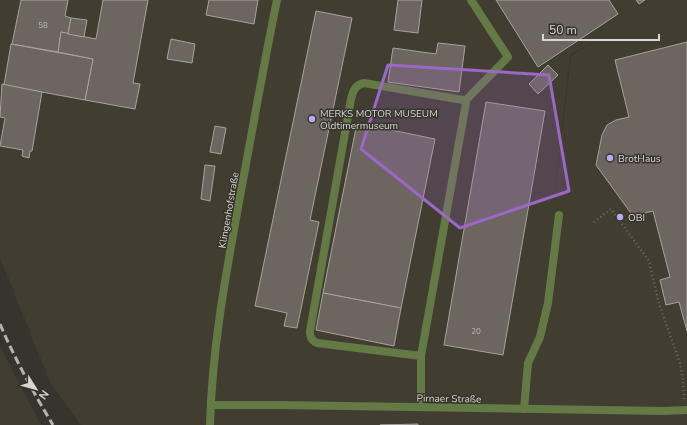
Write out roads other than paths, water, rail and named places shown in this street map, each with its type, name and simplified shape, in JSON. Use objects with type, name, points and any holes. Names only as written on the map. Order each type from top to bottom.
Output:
[{"type":"street","name":"Klingenhofstraße","points":[[210,425],[222,301],[237,211],[277,0]]},
{"type":"street","points":[[465,101],[508,57],[471,0]]},
{"type":"street","points":[[421,356],[317,343],[311,339],[310,331],[353,91],[360,84],[364,84],[465,101]]},
{"type":"street","points":[[421,407],[421,356],[466,106],[465,101]]},
{"type":"street","points":[[524,409],[528,363],[540,337],[548,303],[559,215]]},
{"type":"street","name":"Pirnaer Straße","points":[[211,405],[663,411],[686,410]]},
{"type":"railway","points":[[0,324],[38,400],[53,425]]},
{"type":"place","name":"MERKS MOTOR MUSEUM Oldtimermuseum","points":[[312,119]]},
{"type":"place","name":"BrotHaus","points":[[610,158]]},
{"type":"place","name":"OBI","points":[[620,217]]}]
